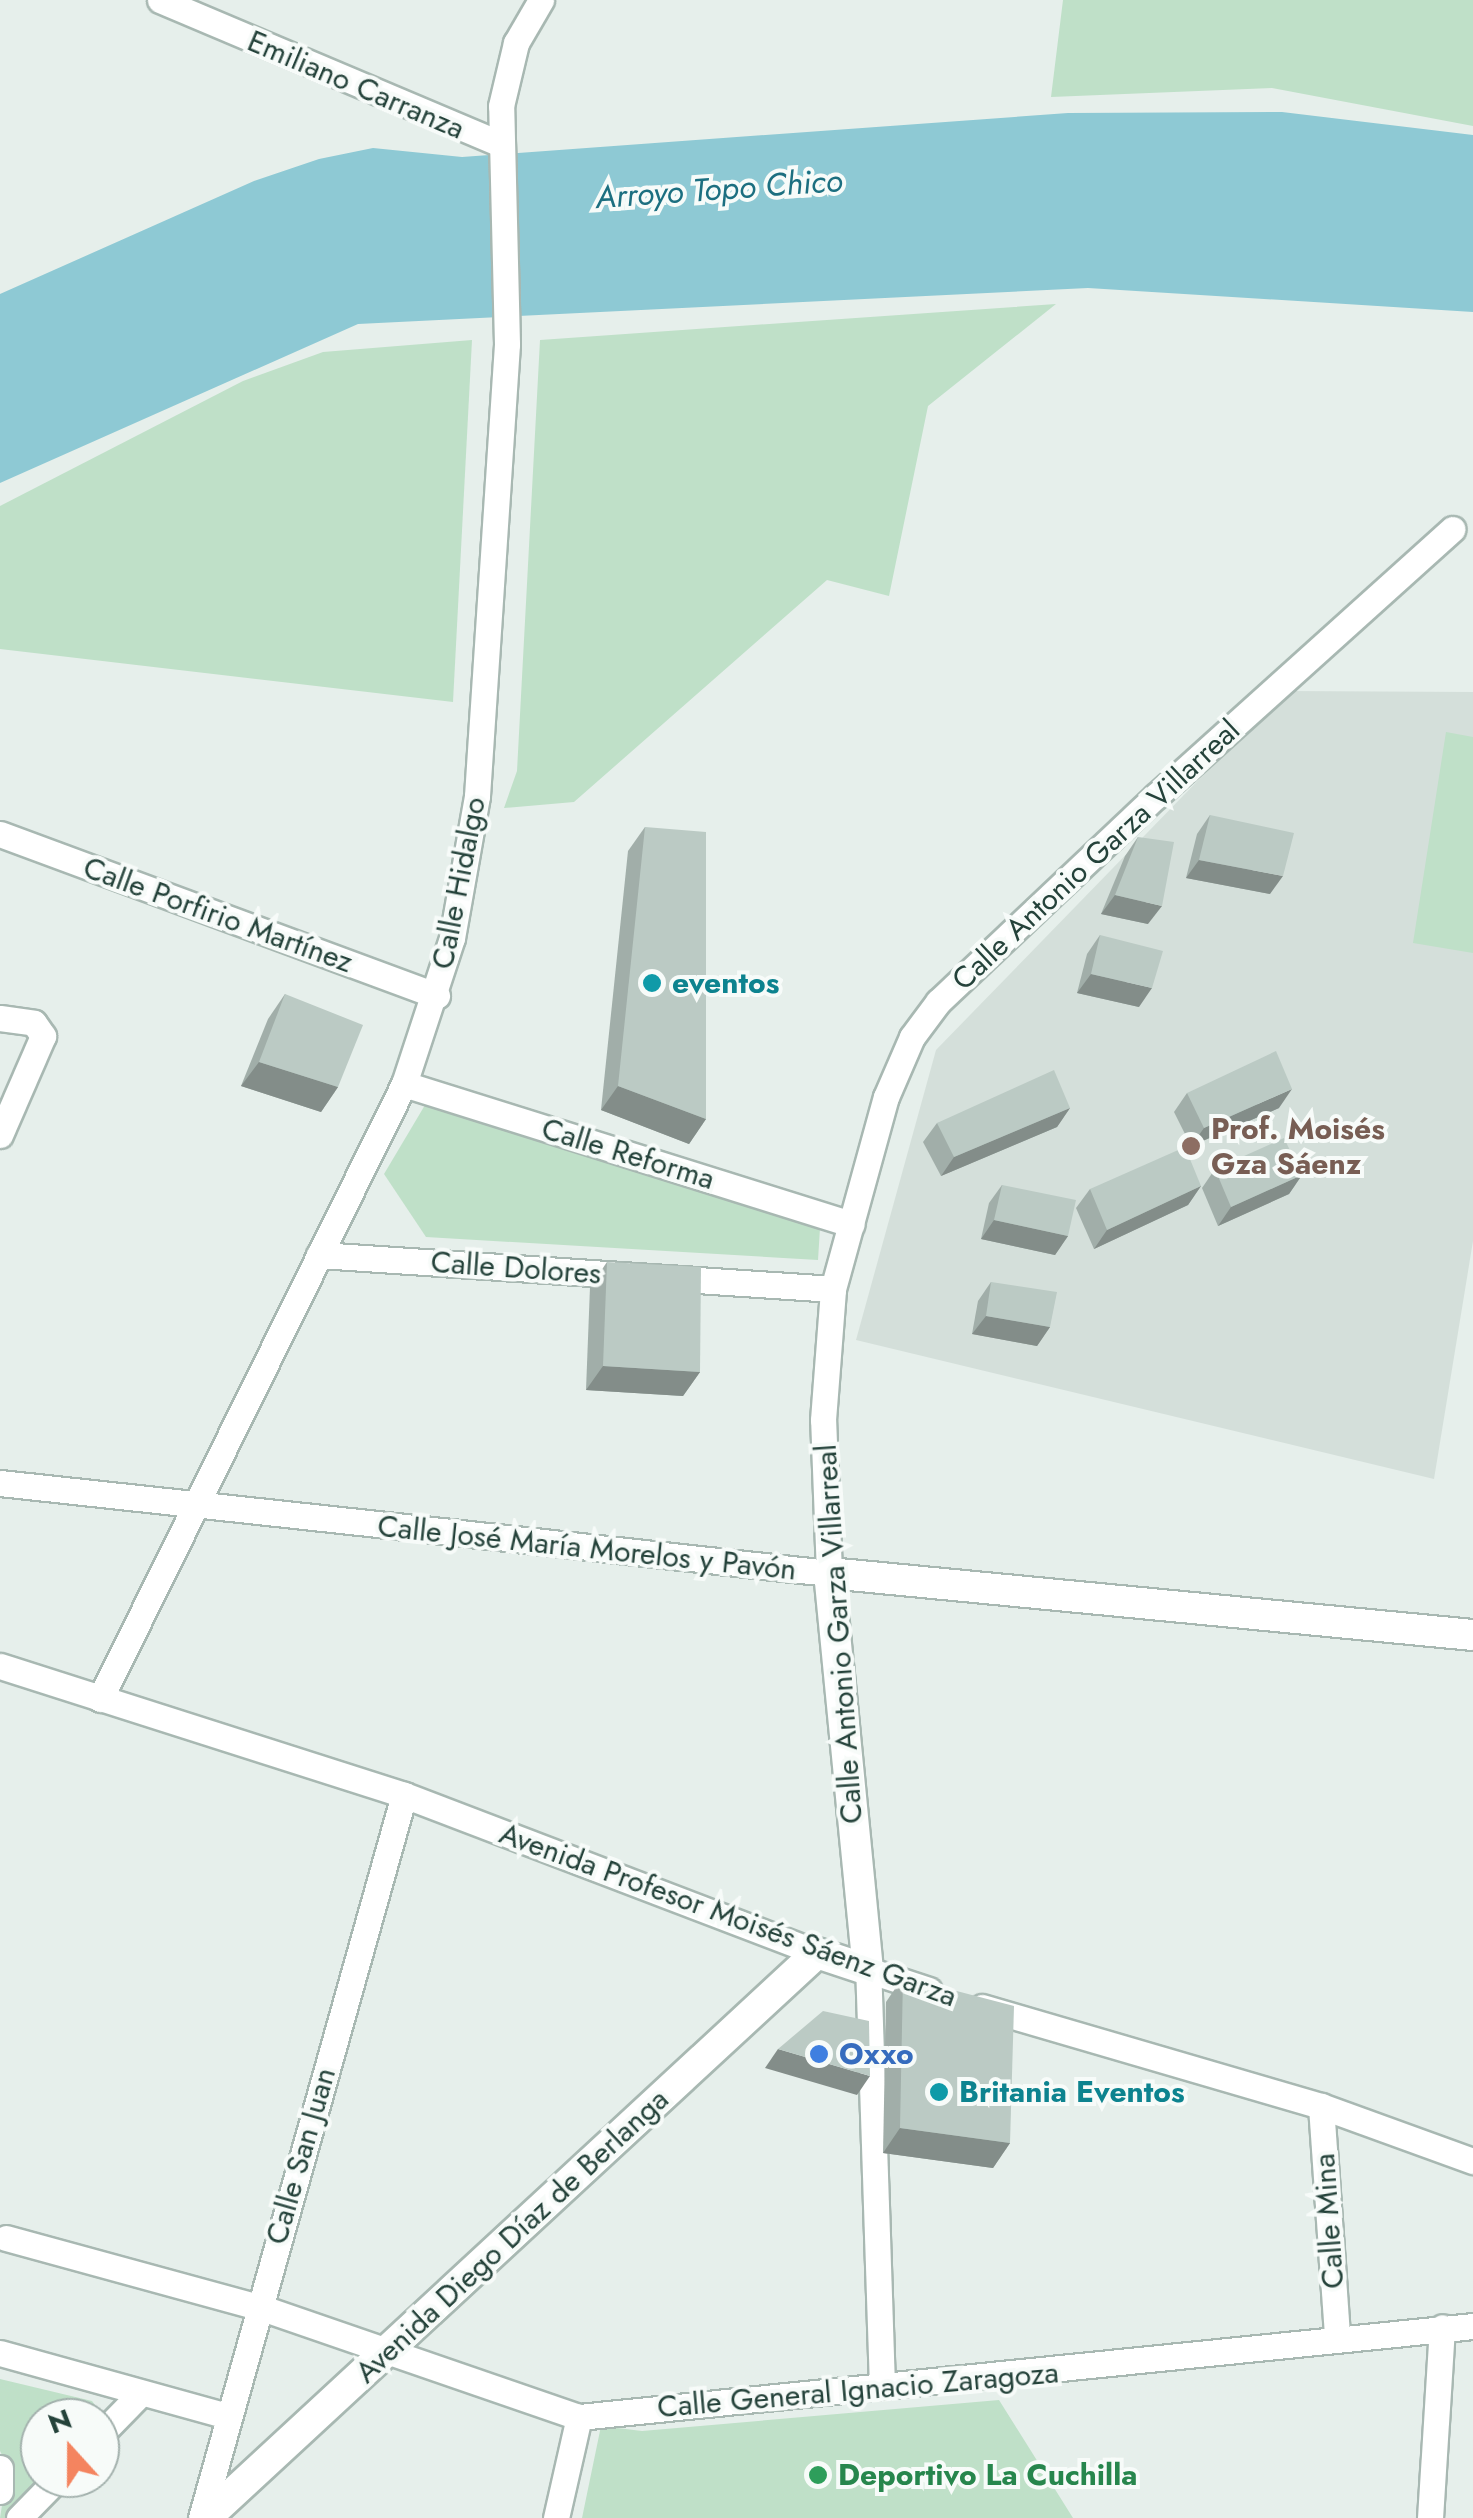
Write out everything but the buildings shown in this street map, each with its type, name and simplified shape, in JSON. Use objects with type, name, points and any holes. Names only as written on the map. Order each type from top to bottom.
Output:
[{"type":"street","name":"Emiliano Carranza","points":[[160,0],[498,152]]},
{"type":"street","name":"Calle Hidalgo","points":[[100,1699],[404,1084],[437,996],[477,796],[508,344],[498,152],[509,63],[541,0]]},
{"type":"street","name":"Calle Antonio Garza Villarreal","points":[[882,2386],[868,1970],[829,1574],[823,1420],[833,1289],[896,1067],[938,1002],[1452,529]]},
{"type":"street","name":"Calle Porfirio Martínez","points":[[0,834],[437,996]]},
{"type":"street","points":[[0,1018],[34,1023],[44,1036],[0,1135]]},
{"type":"street","name":"Calle Reforma","points":[[404,1084],[852,1224]]},
{"type":"street","name":"Calle Dolores","points":[[320,1255],[833,1289]]},
{"type":"street","name":"Calle José María Morelos y Pavón","points":[[0,1483],[829,1574],[1473,1634]]},
{"type":"street","name":"Avenida Profesor Moisés Sáenz Garza","points":[[0,1666],[404,1795],[817,1953],[1321,2106],[1473,2161]]},
{"type":"street","name":"Calle San Juan","points":[[204,2518],[226,2416],[404,1795]]},
{"type":"street","name":"Avenida Diego Díaz de Berlanga","points":[[204,2518],[817,1953]]},
{"type":"street","name":"Calle Mina","points":[[1321,2106],[1337,2335]]},
{"type":"street","name":"Calle General Ignacio Zaragoza","points":[[6,2238],[259,2307],[579,2417],[1048,2373],[1337,2335],[1473,2326]]},
{"type":"street","points":[[1430,2518],[1442,2327]]},
{"type":"street","points":[[0,2353],[226,2416]]},
{"type":"street","points":[[120,2415],[140,2394]]},
{"type":"street","points":[[556,2518],[579,2417]]},
{"type":"street","points":[[0,2468],[0,2491]]},
{"type":"street","points":[[19,2518],[38,2498]]},
{"type":"shaded area","name":"Prof. Moisés Gza Sáenz","points":[[1285,691],[1473,692],[1473,1241],[1434,1479],[856,1340],[936,1050]]},
{"type":"green space","points":[[1063,0],[1473,0],[1473,126],[1272,88],[1051,97]]},
{"type":"green space","points":[[1056,304],[928,406],[889,596],[827,580],[574,802],[504,808],[517,771],[540,340]]},
{"type":"green space","points":[[472,340],[453,702],[0,649],[0,506],[243,381],[323,352]]},
{"type":"green space","points":[[1446,732],[1473,737],[1473,953],[1413,943]]},
{"type":"green space","points":[[428,1100],[820,1228],[818,1260],[426,1237],[384,1174]]},
{"type":"green space","points":[[0,2379],[79,2398],[20,2398],[20,2498],[26,2498],[6,2518],[0,2518],[8,2467],[0,2451]]},
{"type":"green space","name":"Deportivo La Cuchilla","points":[[999,2400],[1073,2518],[582,2518],[601,2426],[642,2431]]},
{"type":"water","name":"Arroyo Topo Chico","points":[[1282,112],[1473,135],[1473,312],[1088,288],[358,324],[0,483],[0,294],[254,181],[319,159],[373,148],[462,157],[1068,113]]},
{"type":"place","name":"eventos","points":[[652,983]]},
{"type":"place","name":"Prof. Moisés Gza Sáenz","points":[[1191,1146]]},
{"type":"place","name":"Oxxo","points":[[819,2054]]},
{"type":"place","name":"Britania Eventos","points":[[939,2092]]},
{"type":"place","name":"Deportivo La Cuchilla","points":[[818,2475]]}]
